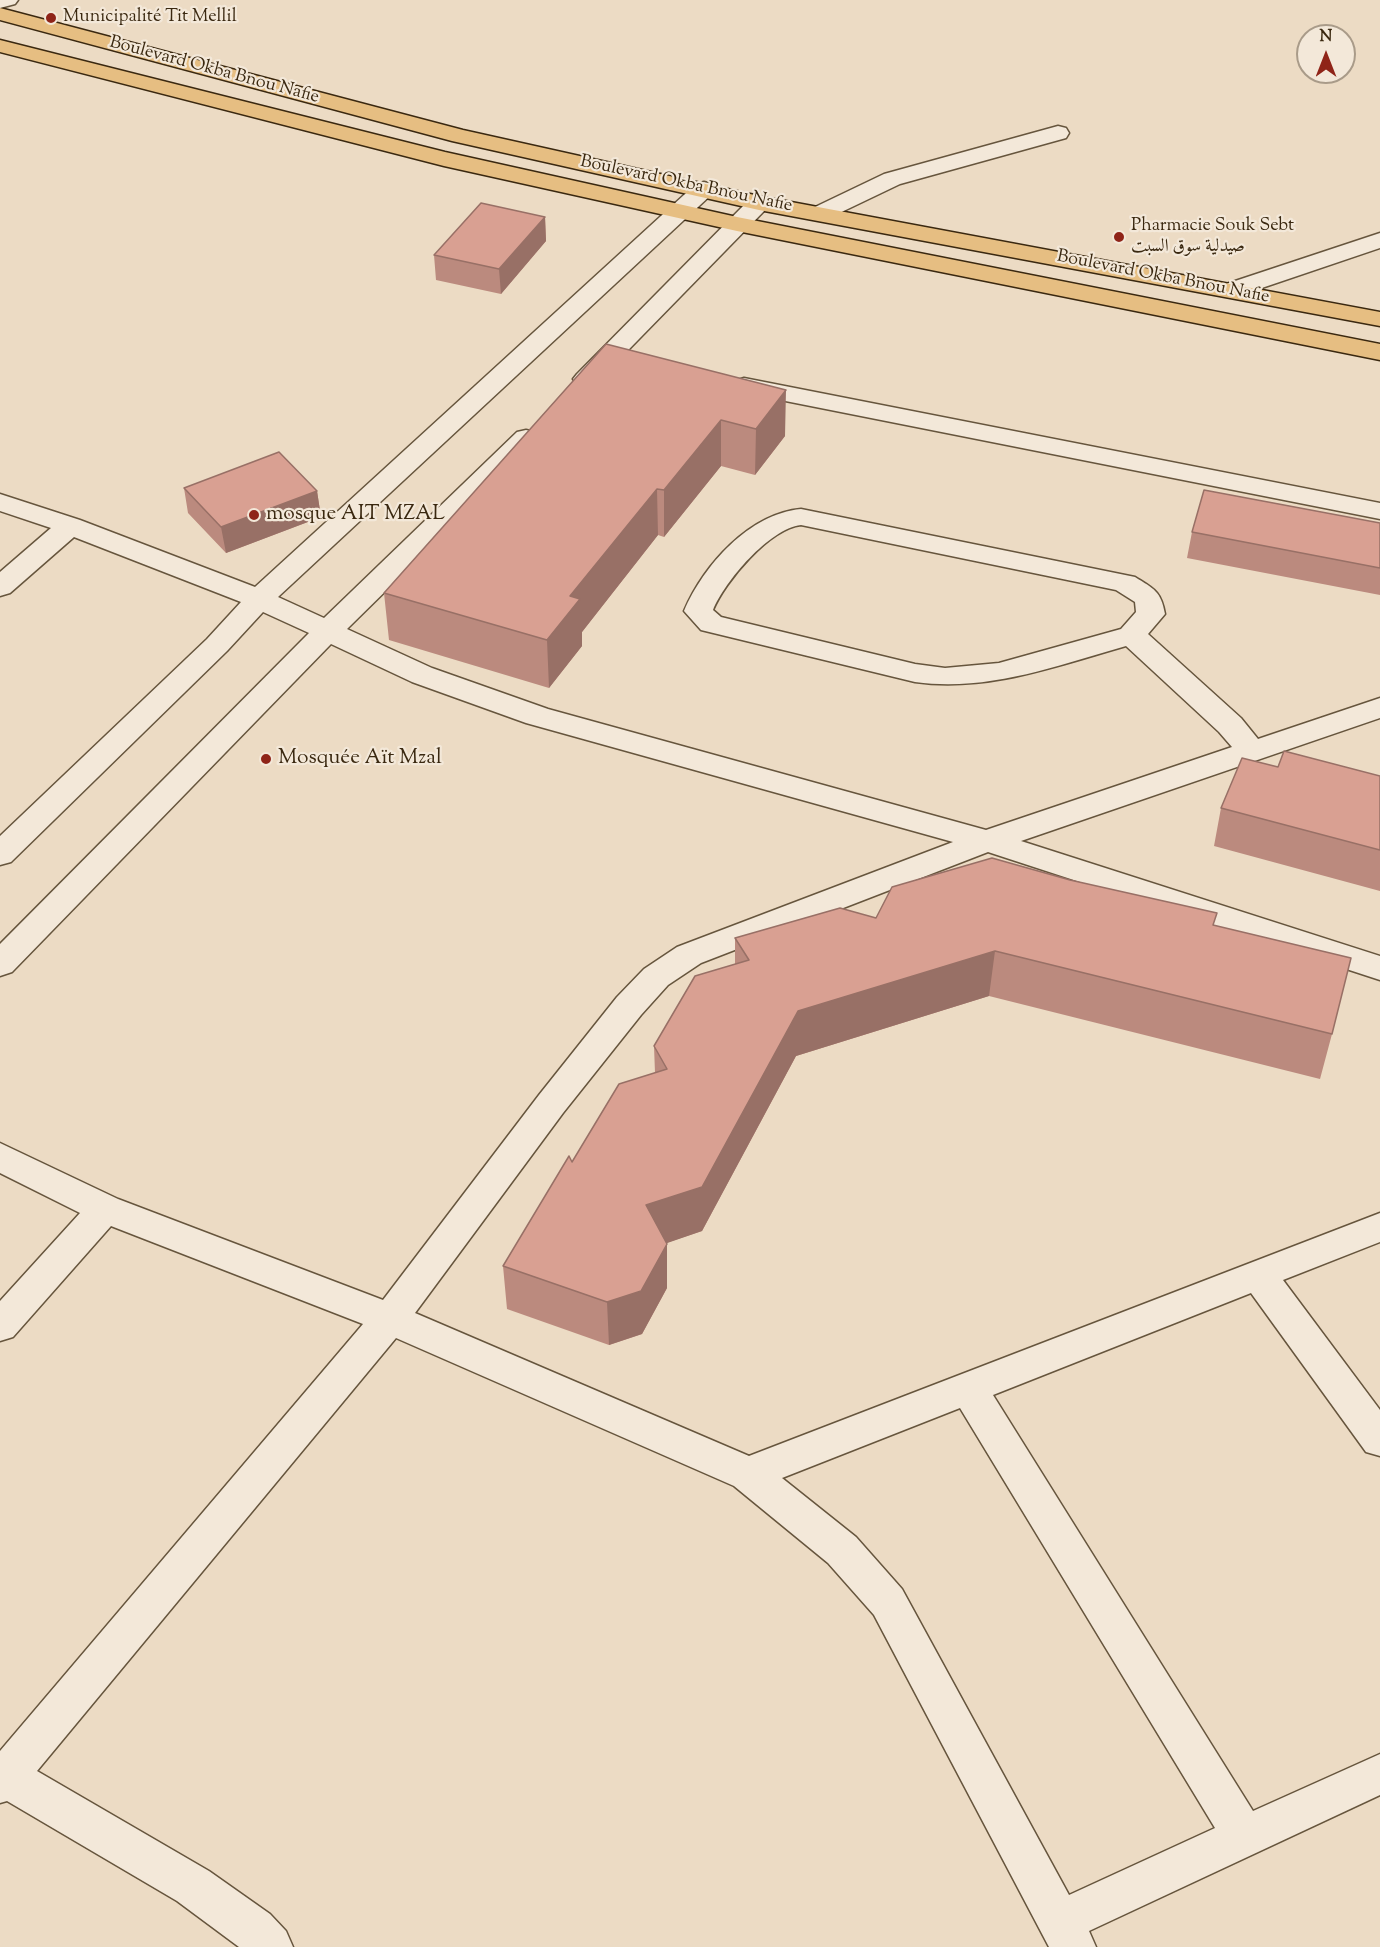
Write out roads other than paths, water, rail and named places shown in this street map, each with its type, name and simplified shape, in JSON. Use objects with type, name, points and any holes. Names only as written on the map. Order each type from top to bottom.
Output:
[{"type":"main road","name":"Boulevard Okba Bnou Nafie","points":[[0,15],[460,136],[759,203],[1380,319]]},
{"type":"main road","name":"Boulevard Okba Bnou Nafie","points":[[0,46],[444,159],[736,224],[1380,352]]},
{"type":"street","points":[[0,2],[8,0]]},
{"type":"street","points":[[821,213],[892,179],[1058,133]]},
{"type":"street","points":[[0,854],[217,645],[259,599],[704,189]]},
{"type":"street","points":[[0,964],[327,632],[556,409],[618,361],[736,224],[759,203]]},
{"type":"street","points":[[1232,290],[1380,240]]},
{"type":"street","points":[[723,382],[1380,511]]},
{"type":"street","points":[[0,502],[70,526],[259,599],[422,675],[537,716],[987,841],[1380,968]]},
{"type":"street","points":[[801,517],[1125,583],[1148,598],[1151,608],[1151,614],[1131,635],[1000,672],[945,677],[915,673],[711,624],[698,611],[705,594],[758,536],[781,520],[801,517]]},
{"type":"street","points":[[0,587],[70,526]]},
{"type":"street","points":[[1131,635],[1230,725],[1252,751]]},
{"type":"street","points":[[270,1947],[254,1930],[193,1887],[2,1777],[390,1319],[586,1059],[630,1006],[663,972],[689,955],[987,841],[1380,708]]},
{"type":"street","points":[[0,1157],[105,1209],[390,1319],[748,1474],[842,1550],[888,1602],[1066,1935],[1245,1837],[1380,1774]]},
{"type":"street","points":[[0,1326],[105,1209]]},
{"type":"street","points":[[748,1474],[1380,1227]]},
{"type":"street","points":[[1258,1274],[1380,1440]]},
{"type":"street","points":[[968,1388],[1245,1837]]},
{"type":"place","name":"Municipalité Tit Mellil","points":[[51,18]]},
{"type":"place","name":"Pharmacie Souk Sebt صيدلية سوق السبت","points":[[1119,237]]},
{"type":"place","name":"mosque AIT MZAL","points":[[254,515]]},
{"type":"place","name":"Mosquée Aït Mzal","points":[[266,759]]}]
